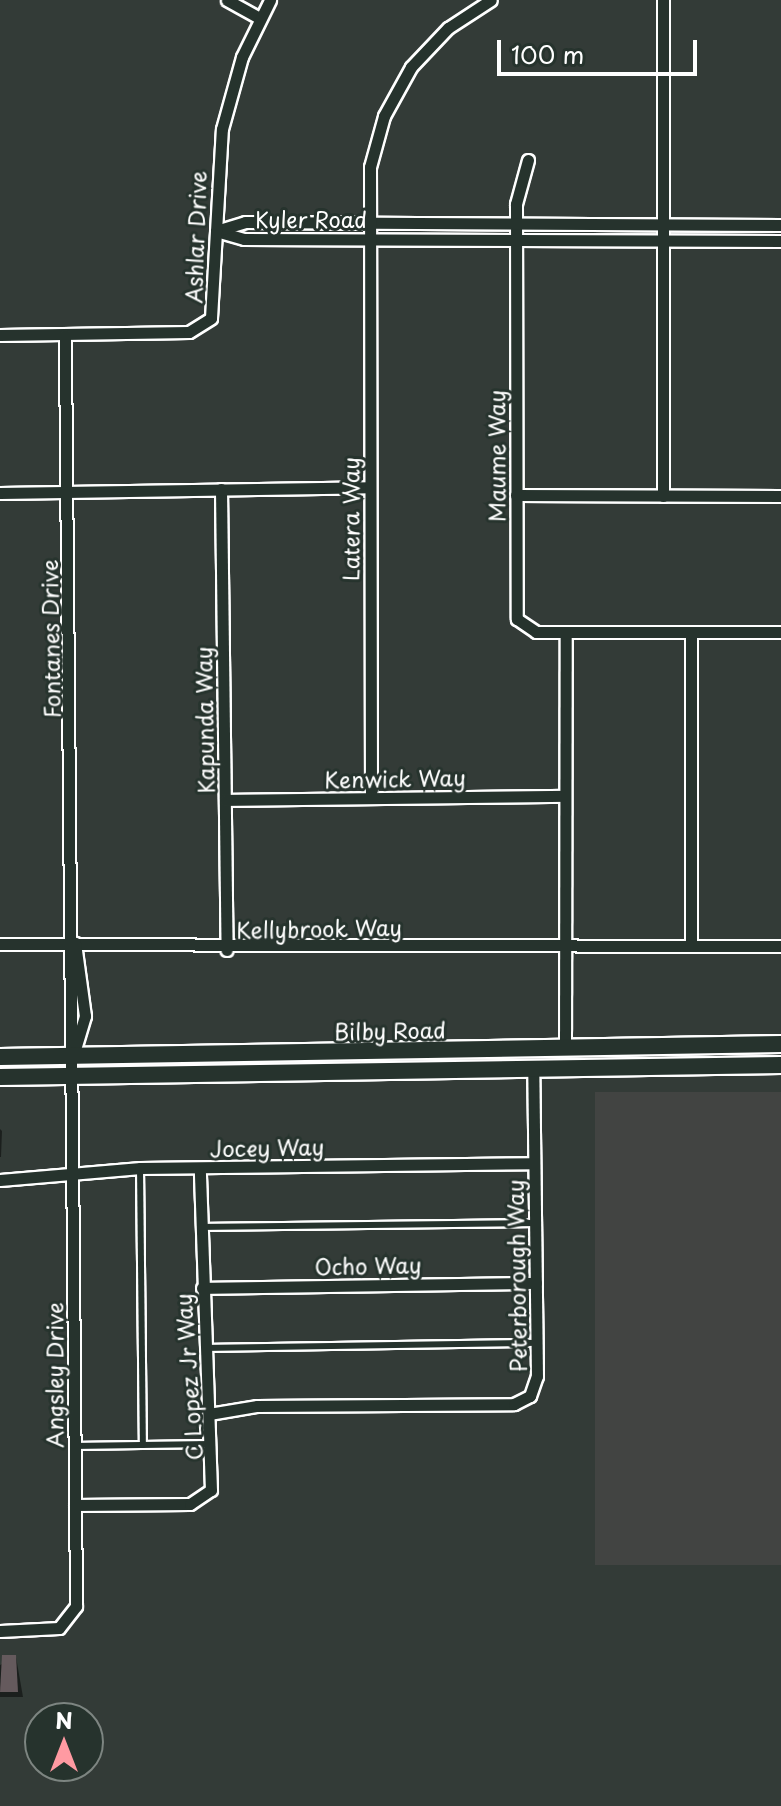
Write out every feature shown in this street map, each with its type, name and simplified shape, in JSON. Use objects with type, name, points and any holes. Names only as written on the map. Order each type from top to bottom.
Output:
[{"type":"main road","name":"Bilby Road","points":[[0,1057],[781,1044]]},
{"type":"main road","name":"Bilby Road","points":[[0,1077],[781,1065]]},
{"type":"street","points":[[227,0],[260,18]]},
{"type":"street","name":"Ashlar Drive","points":[[0,335],[201,328],[216,304],[216,231],[222,129],[260,18],[270,0]]},
{"type":"street","name":"Latera Way","points":[[371,798],[370,167],[391,100],[435,40],[491,0]]},
{"type":"street","points":[[663,0],[663,496]]},
{"type":"street","name":"Maume Way","points":[[528,160],[516,223],[517,619],[530,631],[781,632]]},
{"type":"street","name":"Kyler Road","points":[[216,231],[245,222],[781,225]]},
{"type":"street","name":"Kyler Road","points":[[216,231],[244,239],[781,241]]},
{"type":"street","name":"Fontanes Drive","points":[[65,334],[75,943],[67,972],[73,1056]]},
{"type":"street","points":[[0,493],[370,487]]},
{"type":"street","name":"Kapunda Way","points":[[221,489],[227,950]]},
{"type":"street","points":[[516,495],[781,496]]},
{"type":"street","points":[[565,1049],[566,632]]},
{"type":"street","points":[[691,632],[691,945]]},
{"type":"street","name":"Kenwick Way","points":[[225,800],[565,796]]},
{"type":"street","name":"Kellybrook Way","points":[[0,944],[75,943],[227,950],[565,942],[781,946]]},
{"type":"street","name":"Angsley Drive","points":[[0,1631],[54,1630],[72,1617],[75,1505],[73,1056]]},
{"type":"street","name":"Peterborough Way","points":[[209,1414],[257,1406],[514,1404],[537,1384],[533,1069]]},
{"type":"street","name":"Jocey Way","points":[[0,1180],[140,1168],[534,1163]]},
{"type":"street","name":"C Lopez Jr Way","points":[[75,1505],[197,1502],[213,1484],[213,1444],[202,1348],[200,1168]]},
{"type":"street","name":"Ocho Way","points":[[202,1288],[536,1283]]},
{"type":"lane","points":[[140,1168],[143,1445]]},
{"type":"lane","points":[[201,1227],[535,1223]]},
{"type":"lane","points":[[202,1348],[537,1343]]},
{"type":"lane","points":[[73,1446],[213,1444]]},
{"type":"shaded area","points":[[595,1092],[781,1092],[781,1565],[595,1565]]},
{"type":"building","points":[[2,1655],[16,1655],[18,1692],[0,1692]]}]
